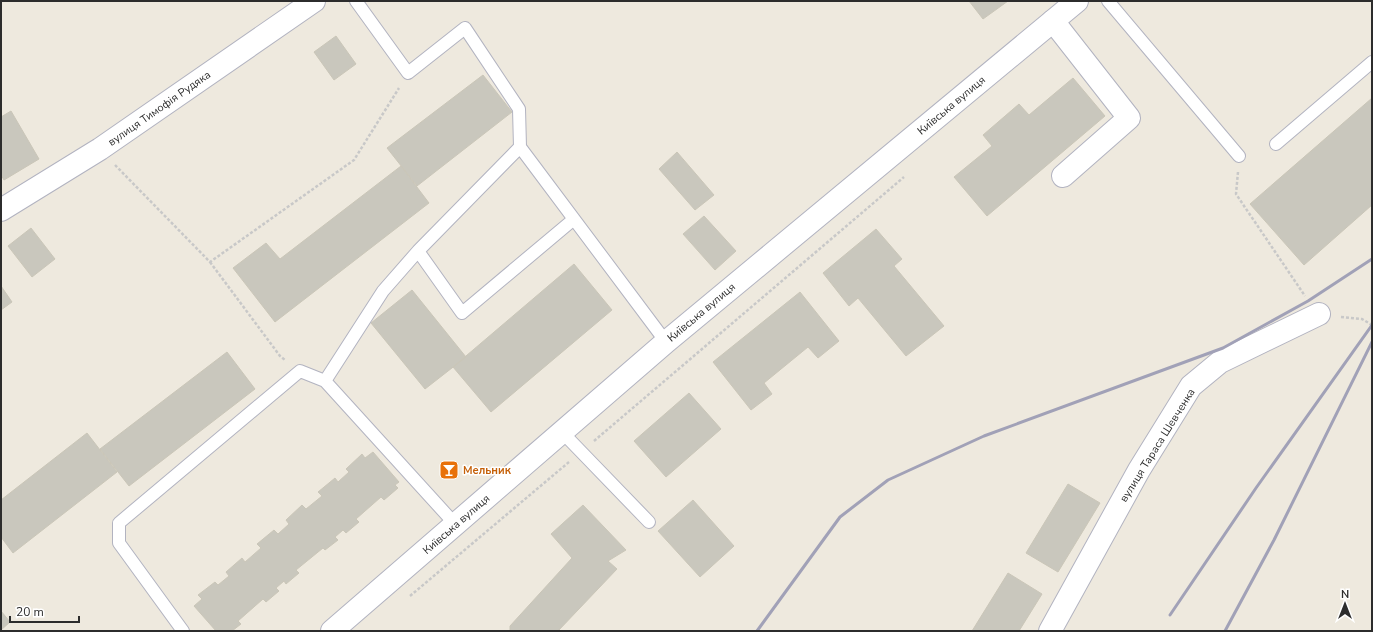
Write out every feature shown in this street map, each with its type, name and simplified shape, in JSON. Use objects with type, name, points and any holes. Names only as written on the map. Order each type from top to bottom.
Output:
[{"type":"street","name":"вулиця Тимофія Рудяка","points":[[1,210],[100,149],[314,1]]},
{"type":"street","name":"Київська вулиця","points":[[332,631],[666,342],[1077,1]]},
{"type":"street","points":[[1053,21],[1129,118],[1062,176]]},
{"type":"street","name":"вулиця Тараса Шевченка","points":[[1050,631],[1139,470],[1191,386],[1220,362],[1319,314]]},
{"type":"lane","points":[[356,1],[408,73],[465,28],[519,108],[520,147],[666,342]]},
{"type":"lane","points":[[1108,1],[1239,156]]},
{"type":"lane","points":[[1276,144],[1372,62]]},
{"type":"lane","points":[[325,381],[383,291],[418,251],[520,147]]},
{"type":"lane","points":[[418,251],[462,313],[574,219]]},
{"type":"lane","points":[[183,631],[119,543],[119,523],[300,372],[325,381],[455,524]]},
{"type":"lane","points":[[562,432],[649,522]]},
{"type":"path","points":[[210,262],[354,160],[408,73]]},
{"type":"path","points":[[100,149],[210,262],[280,356],[300,372]]},
{"type":"path","points":[[1239,156],[1236,194],[1308,301],[1319,314],[1362,320],[1372,325]]},
{"type":"path","points":[[405,600],[904,177]]},
{"type":"building","points":[[969,1],[1008,1],[983,19]]},
{"type":"building","points":[[336,36],[356,64],[334,80],[314,52]]},
{"type":"building","points":[[483,75],[512,112],[417,186],[387,148]]},
{"type":"building","points":[[1073,78],[1105,116],[987,216],[954,177],[992,146],[983,135],[1019,104],[1029,115]]},
{"type":"building","points":[[1372,98],[1372,205],[1304,265],[1250,204]]},
{"type":"building","points":[[11,111],[39,159],[4,180],[1,175],[1,117]]},
{"type":"building","points":[[677,152],[714,195],[695,210],[659,169]]},
{"type":"building","points":[[401,166],[429,203],[275,322],[233,268],[266,243],[280,259]]},
{"type":"building","points":[[704,216],[736,251],[715,270],[683,234]]},
{"type":"building","points":[[31,228],[55,259],[32,277],[8,246]]},
{"type":"building","points":[[876,229],[902,259],[894,266],[944,326],[906,356],[858,298],[849,306],[823,273]]},
{"type":"building","points":[[574,264],[612,310],[491,412],[453,367]]},
{"type":"building","points":[[1,286],[12,302],[1,310]]},
{"type":"building","points":[[412,290],[466,357],[425,389],[371,323]]},
{"type":"building","points":[[800,292],[839,341],[818,358],[808,347],[764,383],[772,394],[751,410],[713,362]]},
{"type":"building","points":[[227,352],[255,389],[129,486],[100,449]]},
{"type":"building","points":[[689,393],[721,429],[666,477],[634,441]]},
{"type":"building","points":[[87,433],[117,472],[13,553],[1,537],[1,500]]},
{"type":"building","points":[[373,452],[399,482],[395,485],[398,488],[384,500],[381,497],[356,519],[359,522],[346,533],[343,530],[335,537],[338,540],[325,550],[323,548],[296,570],[299,573],[286,584],[284,581],[276,588],[279,591],[266,602],[263,599],[238,621],[241,624],[232,631],[216,631],[194,606],[202,599],[198,595],[215,582],[218,585],[229,576],[226,572],[242,558],[245,562],[261,548],[257,544],[274,530],[278,534],[289,524],[286,520],[302,505],[306,509],[322,496],[318,492],[335,478],[338,482],[349,472],[346,469],[362,454],[365,458]]},
{"type":"building","points":[[1068,484],[1100,503],[1058,572],[1026,553]]},
{"type":"building","points":[[693,500],[734,546],[700,577],[658,531]]},
{"type":"building","points":[[583,505],[626,550],[608,561],[617,569],[558,631],[510,631],[510,626],[572,558],[551,534]]},
{"type":"building","points":[[1008,573],[1042,594],[1019,631],[972,631]]},
{"type":"building","points":[[1,611],[10,622],[1,630]]},
{"type":"railway","points":[[757,631],[840,517],[888,480],[984,436],[1223,348],[1308,301],[1372,259]]},
{"type":"railway","points":[[1170,615],[1256,488],[1372,325]]},
{"type":"railway","points":[[1225,631],[1274,540],[1372,342]]},
{"type":"place","name":"Мельник","points":[[449,470]]}]
